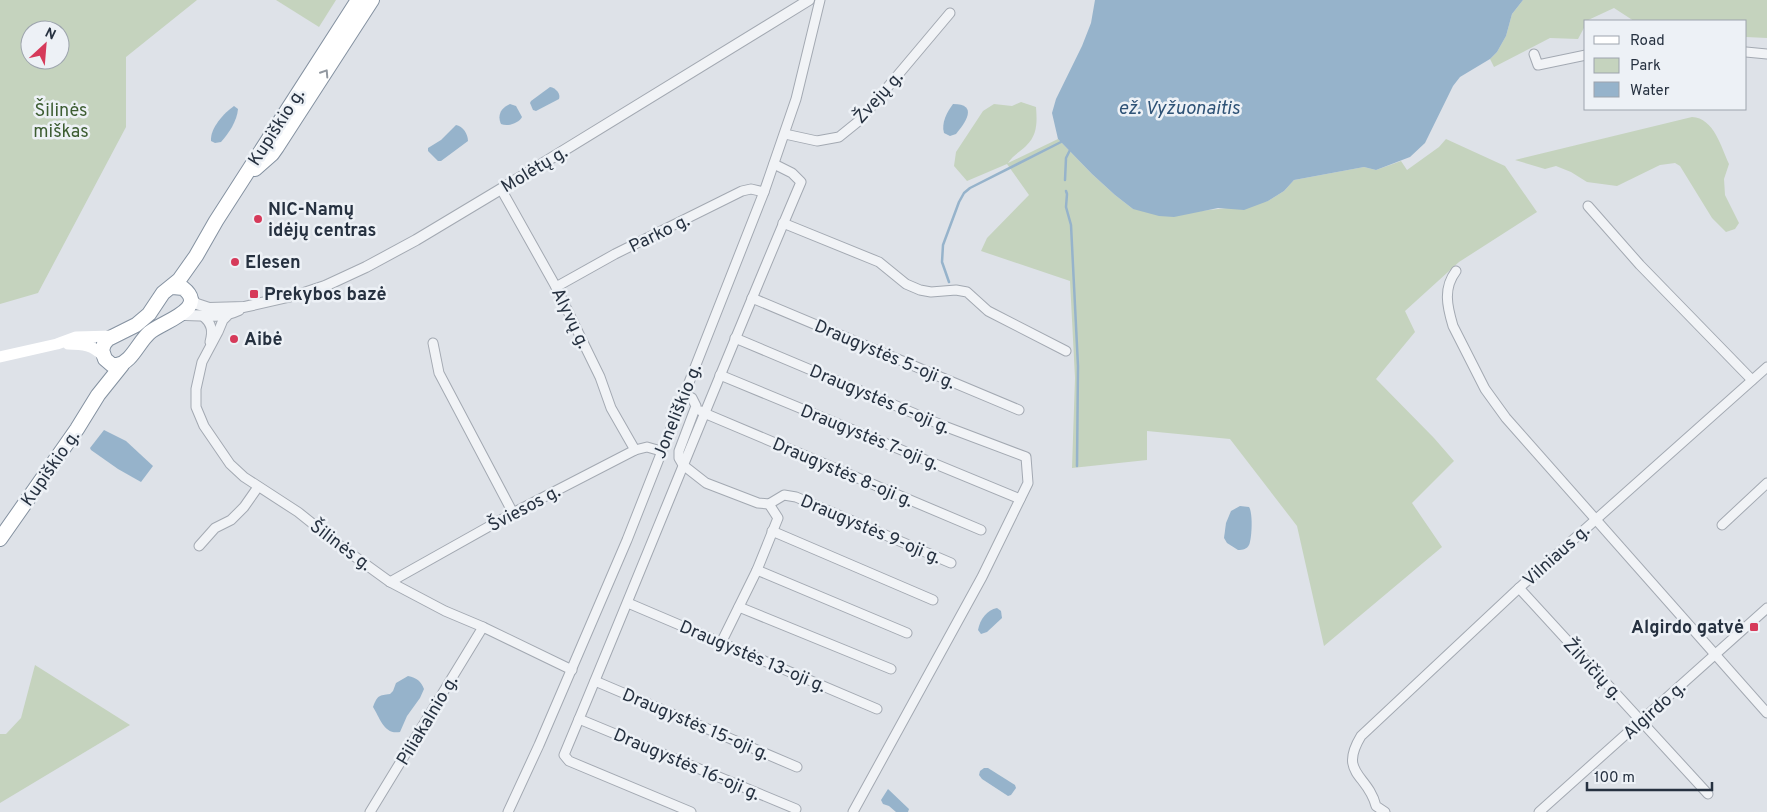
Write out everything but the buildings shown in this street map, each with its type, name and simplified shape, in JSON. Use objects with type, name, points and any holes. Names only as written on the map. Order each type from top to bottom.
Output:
[{"type":"highway","name":"Kupiškio g.","points":[[98,395],[104,368],[102,350],[104,344],[108,339],[129,330],[143,320],[163,293],[172,287],[196,256],[358,0]]},
{"type":"highway","points":[[243,180],[272,154],[372,0]]},
{"type":"highway","name":"Kupiškio g.","points":[[0,539],[98,395],[122,364],[127,362],[139,343],[151,331],[181,315],[189,308],[190,284],[196,256]]},
{"type":"highway","points":[[172,287],[183,288],[190,297]]},
{"type":"highway","points":[[104,357],[112,364],[122,364]]},
{"type":"main road","points":[[0,357],[56,344],[76,337],[113,336]]},
{"type":"main road","points":[[56,344],[81,344],[89,346],[96,348],[104,357]]},
{"type":"street","name":"Molėtų g.","points":[[181,315],[227,316],[244,308],[325,286],[366,267],[416,240],[501,189],[809,0]]},
{"type":"street","name":"Joneliškio g.","points":[[508,812],[572,670],[627,540],[764,192],[785,134],[804,69],[820,0]]},
{"type":"street","name":"Žvejų g.","points":[[785,134],[817,141],[839,137],[860,120],[950,13]]},
{"type":"street","points":[[1747,52],[1767,54]]},
{"type":"street","points":[[1534,54],[1538,65],[1584,54]]},
{"type":"street","points":[[691,812],[569,761],[564,755],[801,182],[792,173],[774,164]]},
{"type":"street","name":"Alyvų g.","points":[[501,189],[556,287],[600,378],[611,408],[635,450]]},
{"type":"street","name":"Parko g.","points":[[556,287],[615,254],[742,191],[751,189],[764,192]]},
{"type":"street","points":[[1588,206],[1635,260],[1752,380]]},
{"type":"street","points":[[783,223],[879,262],[906,284],[920,290],[931,292],[956,290],[967,292],[994,315],[1066,351]]},
{"type":"street","points":[[1456,271],[1450,278],[1447,288],[1452,326],[1485,389],[1506,418],[1767,713]]},
{"type":"street","name":"Molėtų g.","points":[[190,297],[197,304],[209,308],[244,308]]},
{"type":"street","name":"Draugystės 5-oji g.","points":[[752,298],[1018,410]]},
{"type":"street","name":"Šilinės g.","points":[[227,316],[223,320],[202,362],[196,389],[196,407],[204,426],[230,464],[244,477],[298,512],[390,582],[445,611],[572,670]]},
{"type":"street","name":"Šilinės g.","points":[[204,317],[212,328],[208,349]]},
{"type":"street","name":"Draugystės 6-oji g.","points":[[735,338],[944,426],[1026,457],[1028,483],[1020,499]]},
{"type":"street","points":[[434,343],[439,373],[513,512]]},
{"type":"street","name":"Vilniaus g.","points":[[1375,809],[1368,790],[1353,767],[1353,752],[1361,736],[1368,728],[1519,588],[1767,367]]},
{"type":"street","name":"Draugystės 7-oji g.","points":[[720,375],[1020,499]]},
{"type":"street","points":[[684,394],[692,398],[696,406],[704,414]]},
{"type":"street","points":[[696,406],[678,452],[683,464],[706,483],[758,503],[769,504],[778,518],[757,570],[721,643]]},
{"type":"street","name":"Draugystės 8-oji g.","points":[[704,414],[981,530]]},
{"type":"street","name":"Šviesos g.","points":[[390,582],[513,512],[635,450],[647,447],[661,451]]},
{"type":"street","points":[[1722,525],[1767,483]]},
{"type":"street","points":[[199,546],[215,528],[231,520],[244,507],[258,487]]},
{"type":"street","name":"Draugystės 9-oji g.","points":[[769,504],[784,495],[796,496],[950,563]]},
{"type":"street","points":[[853,812],[982,577],[1020,499]]},
{"type":"street","points":[[772,532],[934,600]]},
{"type":"street","points":[[757,570],[907,633]]},
{"type":"street","name":"Žilvičių g.","points":[[1519,588],[1708,794]]},
{"type":"street","name":"Draugystės 13-oji g.","points":[[628,603],[877,709]]},
{"type":"street","points":[[739,607],[891,669]]},
{"type":"street","name":"Algirdo g.","points":[[1539,812],[1642,722],[1767,608]]},
{"type":"street","name":"Piliakalnio g.","points":[[370,812],[483,627]]},
{"type":"street","name":"Draugystės 15-oji g.","points":[[595,681],[797,767]]},
{"type":"street","name":"Draugystės 16-oji g.","points":[[579,719],[796,809]]},
{"type":"street","points":[[1375,809],[1385,812]]},
{"type":"green space","name":"Šilinės miškas","points":[[0,0],[197,0],[126,57],[126,127],[38,293],[0,304]]},
{"type":"green space","points":[[276,0],[336,0],[319,27]]},
{"type":"green space","points":[[1523,0],[1767,0],[1767,38],[1747,37],[1747,20],[1632,20],[1614,8],[1588,20],[1584,20],[1584,28],[1578,39],[1550,38],[1494,67],[1490,59],[1497,52],[1506,36],[1512,14]]},
{"type":"green space","points":[[1021,102],[1036,107],[1035,133],[1030,142],[1008,163],[1058,139],[1092,174],[1133,209],[1199,211],[1228,208],[1268,201],[1284,191],[1294,180],[1364,167],[1376,170],[1401,161],[1407,170],[1439,147],[1446,139],[1505,166],[1537,212],[1459,262],[1405,311],[1415,332],[1376,379],[1454,461],[1412,503],[1442,547],[1324,646],[1297,526],[1230,439],[1147,431],[1147,460],[1072,468],[1075,378],[1070,281],[981,251],[987,238],[1029,195],[1007,164],[967,181],[954,166],[956,152],[983,111],[994,104],[1012,106]]},
{"type":"green space","points":[[1692,117],[1706,122],[1716,134],[1729,164],[1724,179],[1725,195],[1739,223],[1735,229],[1726,232],[1712,218],[1680,166],[1675,163],[1660,165],[1617,186],[1587,182],[1571,172],[1556,166],[1545,169],[1515,160]]},
{"type":"green space","points":[[35,665],[130,725],[0,803],[0,734],[6,734],[21,718]]},
{"type":"water","name":"ež. Vyžuonaitis","points":[[1095,0],[1523,0],[1512,14],[1506,36],[1497,52],[1490,59],[1460,77],[1453,86],[1425,143],[1410,157],[1376,170],[1364,167],[1294,180],[1284,191],[1268,201],[1244,210],[1218,208],[1174,217],[1159,216],[1133,209],[1092,174],[1058,139],[1052,113],[1056,99],[1091,23]]},
{"type":"water","points":[[550,87],[558,92],[559,99],[536,111],[533,110],[531,101]]},
{"type":"water","points":[[510,104],[516,106],[522,117],[513,124],[501,124],[499,118],[501,112]]},
{"type":"water","points":[[953,104],[966,107],[968,115],[956,134],[950,136],[944,133],[943,125]]},
{"type":"water","points":[[234,106],[238,109],[230,131],[221,142],[215,143],[211,141],[215,126]]},
{"type":"water","points":[[456,125],[465,131],[468,141],[441,161],[438,161],[428,151],[428,148],[441,140]]},
{"type":"water","points":[[104,430],[126,441],[153,466],[141,482],[91,450],[90,448]]},
{"type":"water","points":[[1240,506],[1249,507],[1251,531],[1248,546],[1245,549],[1238,550],[1227,543],[1224,538],[1226,523],[1231,511]]},
{"type":"water","points":[[997,608],[1001,611],[1002,618],[987,632],[981,634],[978,630],[982,619],[987,613]]},
{"type":"water","points":[[408,676],[418,680],[424,689],[407,716],[400,732],[390,731],[383,725],[373,707],[378,698],[390,694],[396,683]]},
{"type":"water","points":[[988,768],[1015,785],[1016,788],[1011,795],[1008,796],[982,779],[979,775],[980,771]]},
{"type":"water","points":[[888,789],[909,809],[908,812],[896,812],[883,804],[881,800]]},
{"type":"waterway","points":[[949,282],[942,262],[943,245],[964,193],[970,188],[1061,142]]},
{"type":"waterway","points":[[1065,180],[1066,158],[1070,150]]},
{"type":"waterway","points":[[1066,191],[1066,207],[1071,225],[1078,366],[1077,466]]},
{"type":"place","name":"NIC-Namų idėjų centras","points":[[258,219]]},
{"type":"place","name":"Elesen","points":[[235,262]]},
{"type":"place","name":"Prekybos bazė","points":[[254,294]]},
{"type":"place","name":"Aibė","points":[[234,339]]},
{"type":"place","name":"Algirdo gatvė","points":[[1754,627]]}]
